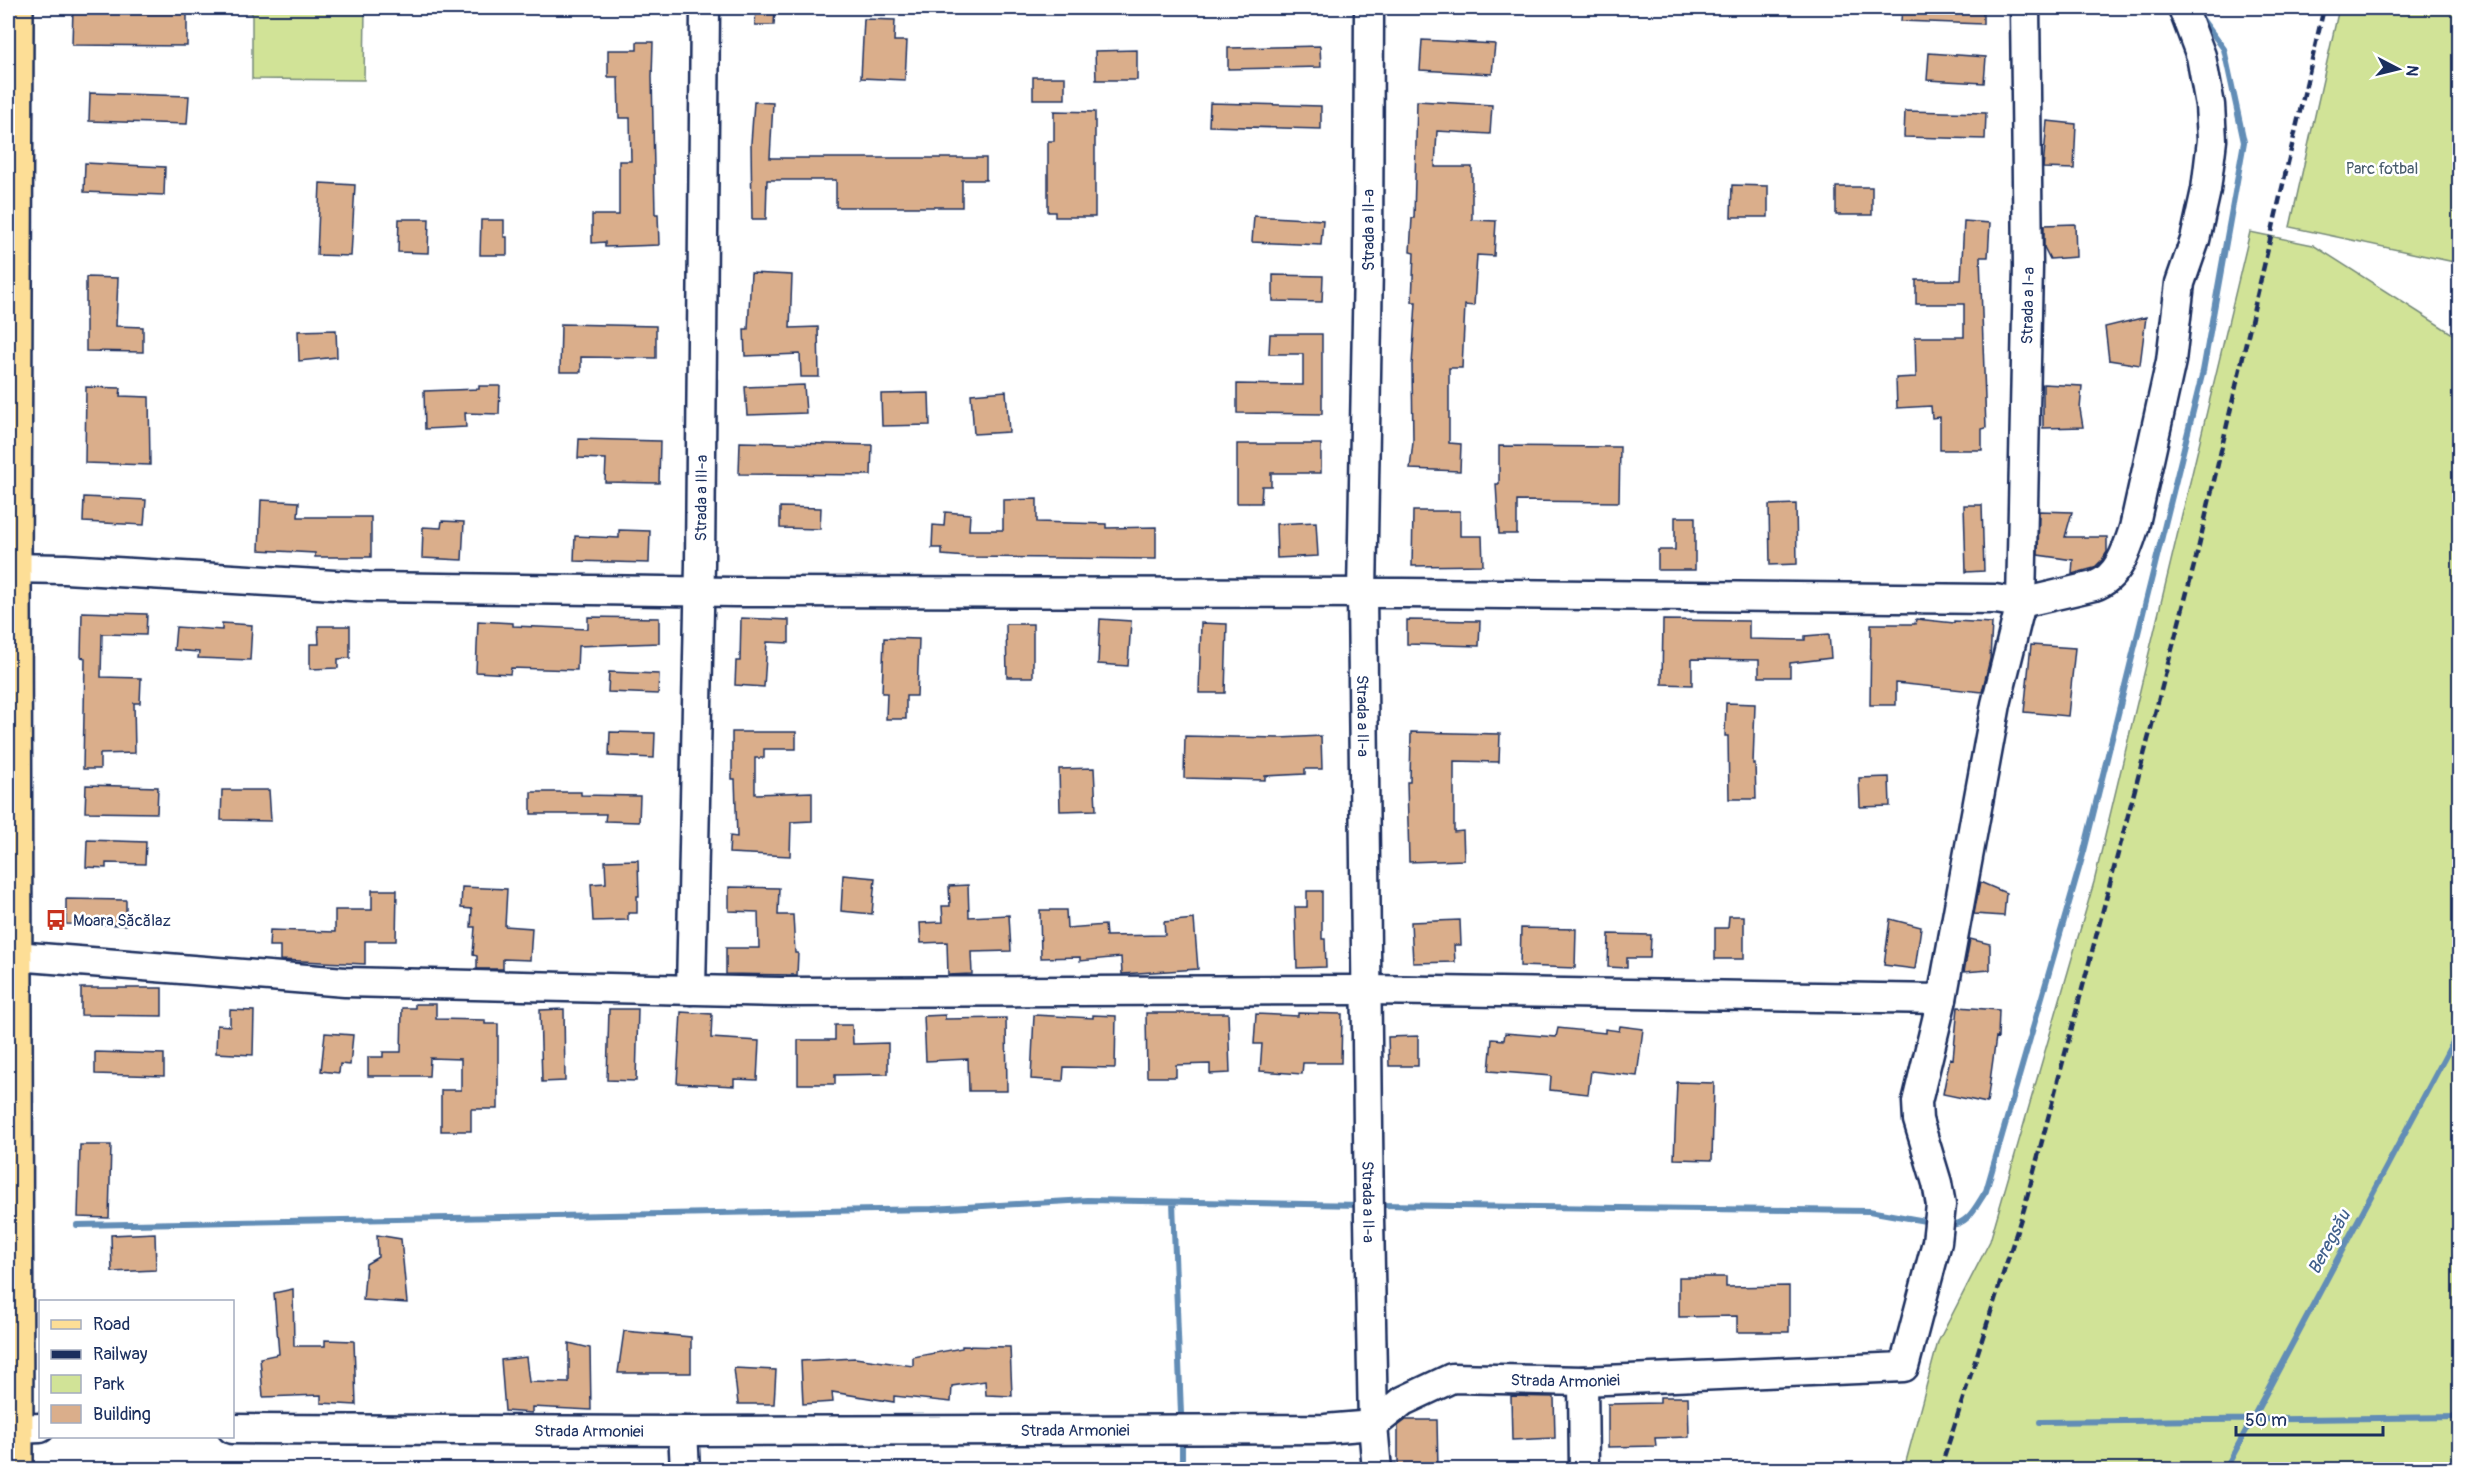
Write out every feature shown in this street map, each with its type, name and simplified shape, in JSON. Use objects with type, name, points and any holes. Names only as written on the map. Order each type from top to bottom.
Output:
[{"type":"main road","points":[[16,8],[11,568],[15,956],[28,1428],[16,1470]]},
{"type":"street","name":"Strada a III-a","points":[[691,990],[699,591],[705,8]]},
{"type":"street","name":"Strada a II-a","points":[[1369,8],[1368,253],[1362,593],[1369,1204],[1373,1425],[1377,1470]]},
{"type":"street","name":"Strada a I-a","points":[[1904,1367],[1937,1242],[1941,1205],[1937,1183],[1918,1120],[1917,1102],[1942,999],[1996,704],[2021,603],[2028,266],[2025,8]]},
{"type":"street","points":[[11,568],[65,569],[368,587],[1995,599],[2021,603],[2104,583],[2126,552],[2134,528],[2171,361],[2180,283],[2194,240],[2206,190],[2212,140],[2210,105],[2201,56],[2183,8]]},
{"type":"street","points":[[15,956],[345,982],[780,993],[1367,990],[1942,999]]},
{"type":"street","name":"Strada Armoniei","points":[[234,1429],[684,1431],[1325,1429],[1373,1425],[1403,1401],[1452,1378],[1583,1381],[1904,1367]]},
{"type":"street","points":[[1583,1381],[1584,1470]]},
{"type":"street","points":[[684,1431],[685,1470]]},
{"type":"green space","points":[[97,8],[365,8],[364,80],[252,79],[252,13],[97,10]]},
{"type":"green space","name":"Parc fotbal","points":[[2339,8],[2459,8],[2459,263],[2290,227]]},
{"type":"green space","points":[[2250,232],[2313,245],[2459,338],[2459,1469],[1904,1469],[1938,1342],[1990,1241],[2094,882]]},
{"type":"building","points":[[73,8],[187,11],[187,46],[72,45]]},
{"type":"building","points":[[756,8],[775,8],[774,25],[755,25]]},
{"type":"building","points":[[1902,8],[1983,8],[1983,24],[1901,21]]},
{"type":"building","points":[[864,19],[895,20],[894,41],[907,41],[905,80],[861,78]]},
{"type":"building","points":[[1422,40],[1495,44],[1492,74],[1420,70]]},
{"type":"building","points":[[637,42],[653,42],[655,214],[658,214],[659,245],[605,247],[605,242],[592,243],[592,215],[619,215],[619,161],[631,161],[630,118],[619,118],[618,77],[608,77],[608,50],[637,50]]},
{"type":"building","points":[[1320,46],[1321,67],[1228,69],[1228,48]]},
{"type":"building","points":[[1137,50],[1137,80],[1096,80],[1095,51]]},
{"type":"building","points":[[1929,53],[1986,57],[1984,83],[1927,80]]},
{"type":"building","points":[[1033,77],[1065,77],[1065,99],[1033,99]]},
{"type":"building","points":[[90,93],[189,96],[187,124],[89,121]]},
{"type":"building","points":[[1417,101],[1492,105],[1490,134],[1437,131],[1435,167],[1472,167],[1472,220],[1496,221],[1494,256],[1477,255],[1474,306],[1465,305],[1462,368],[1449,368],[1449,443],[1461,444],[1460,471],[1410,469],[1413,442],[1412,366],[1416,302],[1412,302],[1414,253],[1410,252],[1412,218],[1414,218]]},
{"type":"building","points":[[754,102],[773,103],[770,158],[986,158],[986,180],[962,180],[962,207],[836,207],[836,180],[767,180],[766,219],[752,219],[751,143]]},
{"type":"building","points":[[1210,103],[1321,106],[1321,129],[1209,126]]},
{"type":"building","points":[[1054,111],[1095,112],[1095,217],[1055,217],[1055,212],[1048,212],[1048,141],[1054,141]]},
{"type":"building","points":[[1905,111],[1986,113],[1985,139],[1904,137]]},
{"type":"building","points":[[2047,121],[2076,124],[2074,169],[2043,168]]},
{"type":"building","points":[[85,163],[165,167],[164,195],[84,192]]},
{"type":"building","points":[[320,183],[355,185],[351,256],[317,255]]},
{"type":"building","points":[[1732,185],[1768,186],[1768,217],[1731,217]]},
{"type":"building","points":[[1836,187],[1872,187],[1872,215],[1836,215]]},
{"type":"building","points":[[1254,216],[1323,220],[1321,245],[1252,242]]},
{"type":"building","points":[[399,219],[429,219],[428,253],[398,252]]},
{"type":"building","points":[[481,220],[504,220],[507,255],[480,255]]},
{"type":"building","points":[[1964,221],[1990,223],[1988,257],[1980,257],[1986,428],[1982,429],[1982,450],[1940,450],[1940,417],[1932,418],[1931,406],[1897,408],[1896,378],[1916,377],[1915,337],[1964,337],[1964,304],[1916,304],[1916,280],[1961,280]]},
{"type":"building","points":[[2075,224],[2076,257],[2050,259],[2044,247],[2044,225]]},
{"type":"building","points":[[751,273],[792,275],[790,328],[818,327],[819,377],[801,377],[800,354],[745,356],[744,329],[748,329]]},
{"type":"building","points":[[1273,275],[1323,276],[1322,302],[1273,301]]},
{"type":"building","points":[[86,277],[118,278],[116,326],[143,327],[143,352],[86,351]]},
{"type":"building","points":[[2146,317],[2140,365],[2109,360],[2105,327]]},
{"type":"building","points":[[561,324],[656,326],[656,358],[581,357],[581,372],[560,372]]},
{"type":"building","points":[[336,330],[337,357],[299,361],[298,331]]},
{"type":"building","points":[[1270,334],[1322,334],[1322,414],[1237,413],[1237,384],[1303,385],[1303,354],[1269,354]]},
{"type":"building","points":[[2043,384],[2082,386],[2080,409],[2083,427],[2043,428]]},
{"type":"building","points":[[804,385],[806,413],[747,415],[745,387]]},
{"type":"building","points":[[479,386],[500,386],[499,414],[465,413],[466,427],[425,429],[424,391],[479,389]]},
{"type":"building","points":[[86,387],[121,388],[120,396],[149,397],[150,465],[85,463]]},
{"type":"building","points":[[1006,391],[1009,432],[974,434],[971,394]]},
{"type":"building","points":[[929,393],[930,425],[882,426],[881,394]]},
{"type":"building","points":[[579,439],[660,441],[659,483],[605,482],[606,459],[578,458]]},
{"type":"building","points":[[740,442],[872,445],[871,475],[739,474]]},
{"type":"building","points":[[1237,444],[1321,444],[1321,473],[1271,473],[1271,486],[1262,486],[1261,503],[1237,503]]},
{"type":"building","points":[[1499,446],[1620,447],[1619,502],[1517,501],[1517,534],[1499,534],[1496,484],[1499,484]]},
{"type":"building","points":[[84,497],[146,500],[144,525],[83,522]]},
{"type":"building","points":[[1037,499],[1037,522],[1106,524],[1106,528],[1156,527],[1156,559],[967,557],[942,555],[942,548],[932,548],[933,525],[944,526],[945,512],[970,514],[969,530],[1003,530],[1003,500]]},
{"type":"building","points":[[261,500],[299,502],[298,517],[371,517],[371,557],[315,557],[315,553],[259,550]]},
{"type":"building","points":[[1796,504],[1797,564],[1770,565],[1769,505]]},
{"type":"building","points":[[1964,505],[1982,505],[1984,571],[1966,572]]},
{"type":"building","points":[[780,507],[821,508],[820,529],[780,528]]},
{"type":"building","points":[[1413,511],[1460,511],[1460,536],[1482,536],[1483,565],[1412,566]]},
{"type":"building","points":[[2039,511],[2072,512],[2065,537],[2107,537],[2107,552],[2102,560],[2094,568],[2072,574],[2073,560],[2038,555]]},
{"type":"building","points":[[1675,517],[1695,517],[1695,570],[1658,570],[1658,550],[1675,550]]},
{"type":"building","points":[[442,521],[464,522],[462,560],[422,558],[423,527],[441,528]]},
{"type":"building","points":[[1316,522],[1318,556],[1277,558],[1276,524]]},
{"type":"building","points":[[619,530],[650,531],[649,563],[574,561],[575,536],[619,538]]},
{"type":"building","points":[[82,612],[147,614],[146,635],[102,634],[101,677],[141,678],[140,703],[134,703],[135,753],[100,754],[100,769],[83,769],[85,658],[81,657]]},
{"type":"building","points":[[588,617],[659,618],[659,643],[578,646],[577,670],[511,668],[510,674],[476,672],[478,621],[513,623],[513,626],[588,629]]},
{"type":"building","points":[[741,618],[789,620],[789,643],[767,642],[764,687],[735,685],[736,661],[740,661]]},
{"type":"building","points":[[1100,619],[1131,621],[1128,666],[1098,664]]},
{"type":"building","points":[[1916,619],[1954,623],[1954,621],[1992,623],[1990,659],[1982,692],[1896,683],[1896,705],[1870,705],[1871,624],[1915,624]]},
{"type":"building","points":[[1407,620],[1480,621],[1479,646],[1407,644]]},
{"type":"building","points":[[1663,620],[1749,621],[1749,639],[1805,640],[1805,636],[1829,634],[1831,658],[1790,663],[1790,677],[1759,677],[1759,660],[1692,659],[1692,685],[1662,684]]},
{"type":"building","points":[[222,623],[252,625],[250,660],[198,658],[199,652],[174,650],[176,627],[222,630]]},
{"type":"building","points":[[1201,623],[1227,624],[1225,693],[1199,693]]},
{"type":"building","points":[[1006,624],[1033,624],[1033,677],[1007,677]]},
{"type":"building","points":[[318,626],[350,626],[350,658],[338,659],[338,668],[310,669],[310,644],[319,644]]},
{"type":"building","points":[[884,638],[919,639],[917,696],[906,696],[906,719],[886,719],[887,693],[882,693]]},
{"type":"building","points":[[2031,645],[2075,648],[2068,716],[2024,712]]},
{"type":"building","points":[[609,672],[659,674],[658,694],[608,692]]},
{"type":"building","points":[[1726,703],[1755,704],[1753,764],[1755,764],[1756,799],[1729,799],[1728,736],[1725,736]]},
{"type":"building","points":[[610,732],[655,733],[654,758],[609,756]]},
{"type":"building","points":[[732,732],[796,732],[796,749],[764,749],[764,758],[755,758],[755,794],[812,792],[812,821],[791,822],[790,856],[729,853],[730,836],[737,837],[735,779],[732,779]]},
{"type":"building","points":[[1411,732],[1500,734],[1499,762],[1454,761],[1454,832],[1463,831],[1464,860],[1409,862],[1407,782],[1410,782]]},
{"type":"building","points":[[1185,736],[1280,738],[1321,736],[1322,769],[1305,769],[1305,774],[1265,776],[1265,780],[1184,778]]},
{"type":"building","points":[[1094,768],[1096,810],[1060,811],[1059,769]]},
{"type":"building","points":[[1889,777],[1890,806],[1860,807],[1859,778]]},
{"type":"building","points":[[86,785],[158,787],[157,813],[85,812]]},
{"type":"building","points":[[222,790],[269,790],[271,821],[221,820]]},
{"type":"building","points":[[531,792],[581,792],[581,795],[640,796],[639,822],[605,821],[606,814],[531,814]]},
{"type":"building","points":[[87,840],[146,842],[145,864],[106,863],[106,868],[86,867]]},
{"type":"building","points":[[638,860],[637,913],[628,913],[628,920],[593,921],[591,884],[606,883],[605,861]]},
{"type":"building","points":[[843,875],[875,878],[872,914],[841,911]]},
{"type":"building","points":[[1980,882],[2006,893],[2004,916],[1974,914]]},
{"type":"building","points":[[968,885],[969,917],[1009,915],[1011,951],[971,952],[972,974],[948,975],[947,942],[921,943],[920,923],[943,922],[942,906],[950,906],[949,886]]},
{"type":"building","points":[[462,887],[507,889],[505,926],[532,928],[530,960],[503,959],[503,969],[477,969],[477,956],[473,955],[475,927],[471,927],[472,909],[461,908]]},
{"type":"building","points":[[729,887],[779,888],[778,915],[793,915],[795,953],[798,953],[797,975],[726,974],[726,948],[759,948],[758,912],[729,911]]},
{"type":"building","points":[[372,890],[397,890],[396,941],[365,941],[365,964],[280,960],[280,946],[269,946],[270,930],[335,932],[335,910],[372,910]]},
{"type":"building","points":[[1307,891],[1322,891],[1322,939],[1325,939],[1326,967],[1297,968],[1295,907],[1307,907]]},
{"type":"building","points":[[66,899],[126,900],[126,925],[66,924]]},
{"type":"building","points":[[1040,910],[1066,910],[1067,928],[1105,925],[1106,936],[1165,935],[1164,922],[1194,919],[1198,969],[1122,974],[1121,957],[1080,961],[1080,957],[1041,958]]},
{"type":"building","points":[[1729,916],[1744,916],[1744,959],[1715,959],[1715,928],[1728,928]]},
{"type":"building","points":[[1890,919],[1921,927],[1915,969],[1884,965]]},
{"type":"building","points":[[1460,920],[1461,945],[1454,945],[1455,962],[1413,963],[1411,922]]},
{"type":"building","points":[[1521,928],[1576,929],[1575,968],[1520,966]]},
{"type":"building","points":[[1609,934],[1651,935],[1650,958],[1627,958],[1627,968],[1608,967]]},
{"type":"building","points":[[1970,939],[1990,944],[1990,970],[1964,972]]},
{"type":"building","points":[[81,988],[162,988],[162,1016],[81,1015]]},
{"type":"building","points":[[415,1004],[436,1004],[436,1019],[485,1020],[485,1024],[498,1024],[498,1109],[471,1109],[471,1131],[441,1131],[441,1090],[461,1090],[461,1059],[430,1058],[429,1076],[368,1076],[368,1057],[383,1057],[383,1052],[401,1052],[402,1008],[415,1008]]},
{"type":"building","points":[[1958,1007],[1999,1010],[1998,1038],[1996,1037],[1987,1103],[1943,1094],[1950,1058],[1953,1059]]},
{"type":"building","points":[[564,1009],[565,1081],[542,1082],[540,1010]]},
{"type":"building","points":[[609,1009],[638,1009],[636,1081],[607,1080]]},
{"type":"building","points":[[230,1010],[254,1011],[253,1055],[216,1053],[217,1025],[230,1026]]},
{"type":"building","points":[[681,1012],[712,1014],[711,1038],[759,1041],[757,1080],[734,1079],[734,1086],[677,1083]]},
{"type":"building","points":[[1146,1013],[1228,1013],[1230,1073],[1210,1074],[1210,1064],[1176,1065],[1176,1077],[1147,1077]]},
{"type":"building","points":[[1298,1013],[1342,1014],[1341,1063],[1303,1063],[1302,1074],[1260,1071],[1262,1044],[1254,1044],[1256,1014],[1298,1016]]},
{"type":"building","points":[[945,1015],[945,1019],[1006,1018],[1007,1091],[969,1091],[968,1059],[926,1061],[924,1016]]},
{"type":"building","points":[[1034,1015],[1093,1018],[1093,1015],[1116,1016],[1115,1068],[1064,1067],[1063,1081],[1031,1079]]},
{"type":"building","points":[[835,1025],[852,1025],[853,1044],[888,1043],[888,1074],[835,1075],[835,1084],[798,1084],[798,1040],[835,1040]]},
{"type":"building","points":[[1620,1026],[1643,1029],[1637,1076],[1591,1071],[1588,1094],[1550,1090],[1551,1076],[1489,1071],[1492,1039],[1504,1040],[1505,1033],[1556,1037],[1558,1028],[1605,1033],[1605,1029],[1619,1031]]},
{"type":"building","points":[[325,1033],[353,1035],[350,1065],[340,1064],[339,1073],[321,1071]]},
{"type":"building","points":[[1418,1036],[1418,1066],[1389,1066],[1388,1037]]},
{"type":"building","points":[[95,1052],[164,1054],[164,1076],[95,1074]]},
{"type":"building","points":[[1677,1082],[1714,1083],[1712,1160],[1674,1159]]},
{"type":"building","points":[[80,1145],[111,1145],[109,1218],[78,1217]]},
{"type":"building","points":[[155,1233],[156,1270],[112,1272],[111,1235]]},
{"type":"building","points":[[377,1235],[401,1239],[407,1303],[363,1300],[366,1264],[378,1257]]},
{"type":"building","points":[[1679,1277],[1726,1277],[1726,1287],[1789,1286],[1789,1332],[1737,1332],[1737,1316],[1679,1317]]},
{"type":"building","points":[[293,1289],[294,1346],[325,1346],[325,1340],[354,1341],[356,1405],[321,1403],[321,1395],[263,1397],[260,1358],[279,1354],[274,1293]]},
{"type":"building","points":[[624,1331],[691,1337],[691,1373],[618,1373]]},
{"type":"building","points":[[569,1343],[590,1348],[591,1410],[532,1407],[532,1413],[505,1411],[501,1360],[526,1357],[529,1382],[569,1383]]},
{"type":"building","points":[[962,1346],[1010,1347],[1012,1396],[986,1395],[985,1381],[952,1386],[951,1402],[894,1396],[894,1402],[832,1392],[833,1402],[803,1404],[801,1361],[855,1358],[913,1366],[913,1357],[962,1348]]},
{"type":"building","points":[[734,1368],[776,1370],[774,1404],[738,1404]]},
{"type":"building","points":[[1511,1396],[1554,1397],[1555,1438],[1512,1440]]},
{"type":"building","points":[[1660,1397],[1688,1397],[1689,1437],[1655,1438],[1656,1446],[1608,1447],[1608,1404],[1660,1403]]},
{"type":"building","points":[[1406,1420],[1437,1420],[1438,1470],[1398,1470],[1398,1426]]},
{"type":"waterway","points":[[1947,1224],[1960,1223],[1970,1215],[1986,1191],[2084,851],[2203,371],[2244,142],[2224,49],[2199,15]]},
{"type":"waterway","name":"Beregsău","points":[[2225,1470],[2460,1029]]},
{"type":"waterway","points":[[77,1225],[932,1209],[1087,1200],[1362,1205]]},
{"type":"waterway","points":[[1173,1202],[1181,1414]]},
{"type":"waterway","points":[[1376,1205],[1869,1211],[1931,1222]]},
{"type":"waterway","name":"Beregsău","points":[[2040,1422],[2460,1417]]},
{"type":"waterway","points":[[1182,1446],[1182,1470]]},
{"type":"railway","points":[[1940,1470],[2024,1209],[2196,558],[2324,8]]},
{"type":"place","name":"Moara Săcălaz","points":[[56,920]]}]
